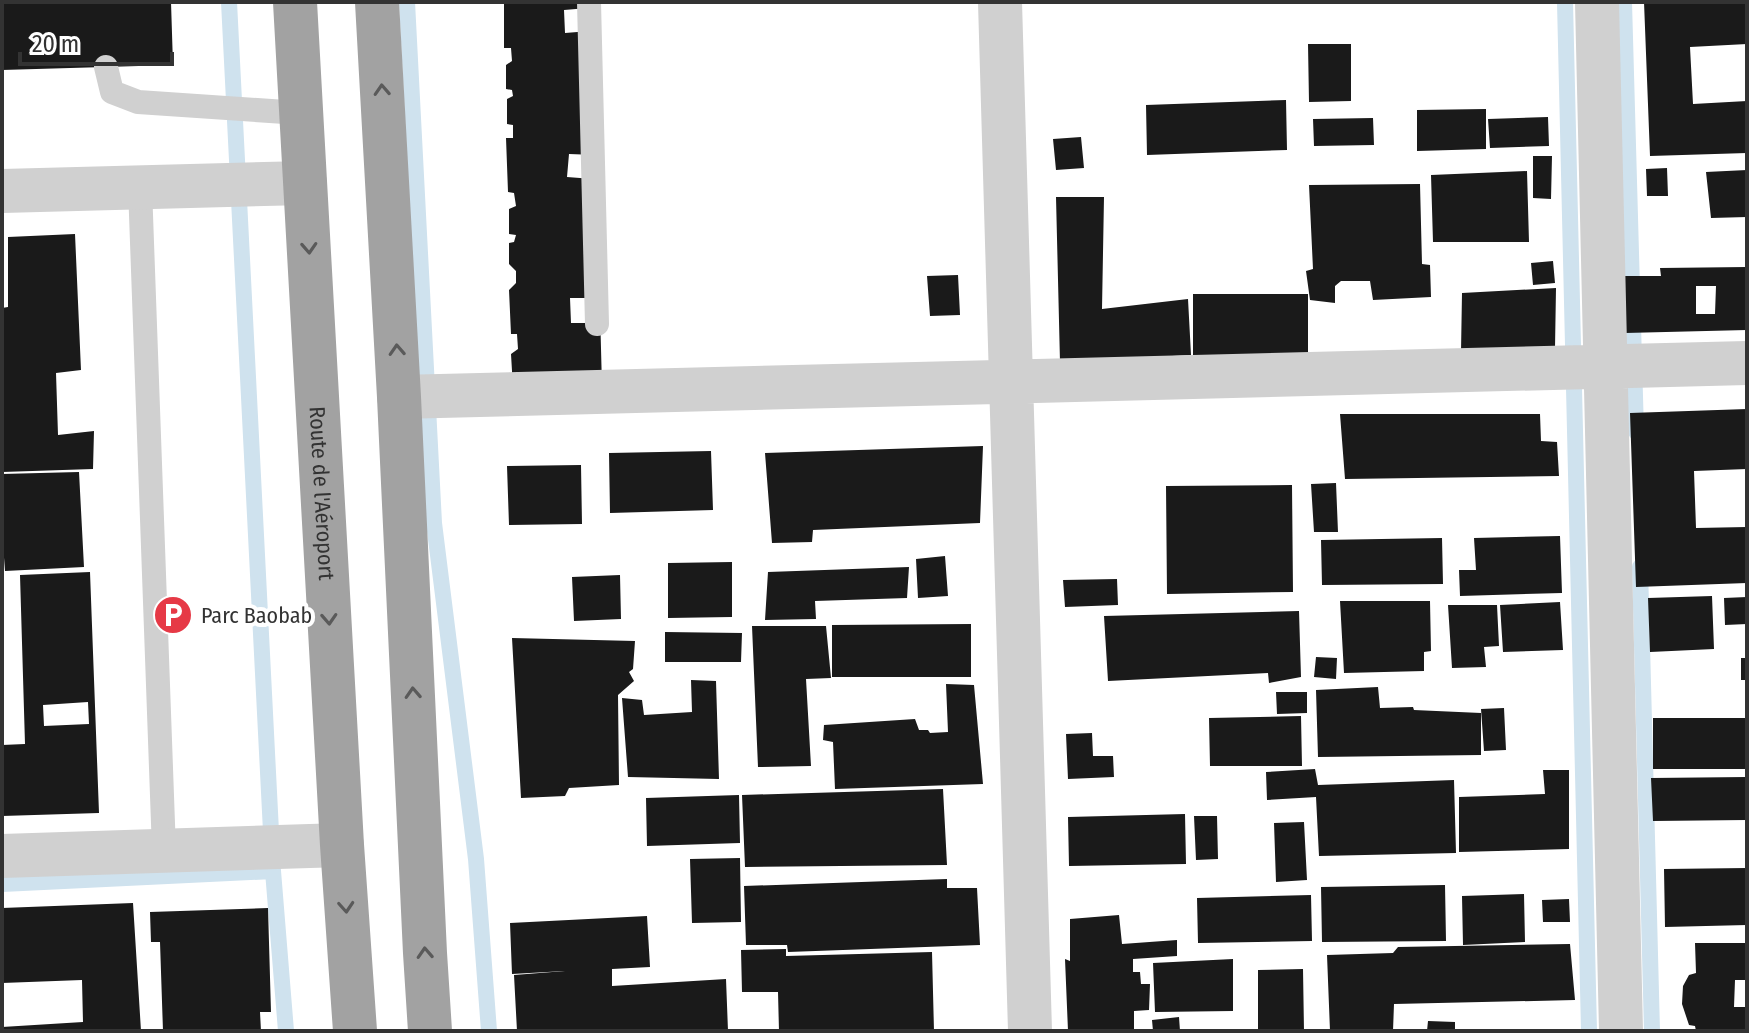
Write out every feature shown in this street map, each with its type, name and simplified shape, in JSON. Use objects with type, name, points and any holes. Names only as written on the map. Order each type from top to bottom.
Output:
[{"type":"highway","name":"Route de l'Aéroport","points":[[295,2],[355,1031]]},
{"type":"highway","points":[[377,2],[430,1031]]},
{"type":"street","points":[[1000,2],[1030,1031]]},
{"type":"street","points":[[1597,2],[1621,1031]]},
{"type":"street","points":[[2,191],[305,183]]},
{"type":"street","points":[[399,397],[1747,363]]},
{"type":"street","points":[[2,856],[342,845]]},
{"type":"lane","points":[[589,2],[597,324]]},
{"type":"lane","points":[[106,67],[112,92],[138,102],[300,113]]},
{"type":"lane","points":[[140,187],[164,851]]},
{"type":"building","points":[[2,2],[171,2],[173,65],[2,70]]},
{"type":"building","points":[[504,2],[593,2],[596,155],[569,154],[567,177],[593,179],[596,159],[602,386],[513,388],[511,354],[518,349],[517,334],[511,334],[509,290],[516,283],[516,271],[509,264],[509,243],[514,242],[516,235],[509,234],[509,209],[516,206],[514,193],[508,192],[506,138],[513,138],[513,125],[507,124],[507,99],[513,96],[512,90],[506,89],[506,65],[512,61],[511,48],[504,48]],"holes":[[[588,8],[590,31],[565,33],[564,10]],[[570,298],[595,298],[596,323],[571,323]]]},
{"type":"building","points":[[1644,2],[1747,2],[1747,44],[1690,47],[1693,104],[1747,101],[1747,153],[1650,156]]},
{"type":"building","points":[[1308,44],[1351,44],[1351,101],[1309,102]]},
{"type":"building","points":[[1286,100],[1287,150],[1147,155],[1146,105]]},
{"type":"building","points":[[1486,109],[1486,149],[1417,151],[1417,110]]},
{"type":"building","points":[[1548,117],[1549,146],[1490,148],[1488,119]]},
{"type":"building","points":[[1373,118],[1374,145],[1314,146],[1313,119]]},
{"type":"building","points":[[1081,137],[1084,168],[1056,170],[1053,139]]},
{"type":"building","points":[[1533,156],[1552,156],[1551,199],[1533,198]]},
{"type":"building","points":[[1667,168],[1668,196],[1647,196],[1646,169]]},
{"type":"building","points":[[1747,170],[1747,217],[1711,218],[1706,172]]},
{"type":"building","points":[[1527,171],[1529,242],[1433,242],[1431,175]]},
{"type":"building","points":[[1420,184],[1422,264],[1430,265],[1431,297],[1373,300],[1370,281],[1341,281],[1335,286],[1335,303],[1310,300],[1306,271],[1313,269],[1309,185]]},
{"type":"building","points":[[1056,197],[1104,197],[1102,309],[1188,299],[1191,355],[1060,362]]},
{"type":"building","points":[[75,234],[81,370],[56,373],[58,435],[94,431],[93,469],[2,472],[2,308],[8,307],[8,237]]},
{"type":"building","points":[[1553,261],[1555,283],[1533,285],[1531,263]]},
{"type":"building","points":[[1747,267],[1747,330],[1625,333],[1624,276],[1661,276],[1660,268]],"holes":[[[1696,286],[1716,286],[1715,314],[1696,314]]]},
{"type":"building","points":[[958,275],[960,315],[930,316],[927,276]]},
{"type":"building","points":[[1556,288],[1555,348],[1461,352],[1462,293]]},
{"type":"building","points":[[1193,294],[1308,294],[1308,374],[1193,375]]},
{"type":"building","points":[[1747,409],[1747,469],[1694,471],[1696,528],[1747,527],[1747,583],[1636,587],[1630,413]]},
{"type":"building","points":[[1340,414],[1540,414],[1541,441],[1557,442],[1559,476],[1345,479]]},
{"type":"building","points":[[983,446],[980,523],[813,530],[812,542],[772,543],[765,453]]},
{"type":"building","points":[[711,451],[713,510],[610,513],[609,453]]},
{"type":"building","points":[[581,465],[582,524],[509,525],[507,466]]},
{"type":"building","points":[[79,472],[84,567],[5,571],[2,474]]},
{"type":"building","points":[[1336,483],[1338,532],[1314,532],[1311,484]]},
{"type":"building","points":[[1292,485],[1293,592],[1167,594],[1166,486]]},
{"type":"building","points":[[1560,536],[1562,593],[1460,596],[1459,570],[1476,570],[1474,538]]},
{"type":"building","points":[[1442,538],[1443,584],[1322,585],[1321,540]]},
{"type":"building","points":[[945,556],[948,596],[918,598],[916,559]]},
{"type":"building","points":[[732,562],[732,617],[668,618],[668,563]]},
{"type":"building","points":[[909,567],[907,598],[815,601],[816,619],[765,620],[768,572]]},
{"type":"building","points":[[90,572],[99,813],[2,816],[2,745],[25,744],[20,575]],"holes":[[[88,702],[89,724],[44,726],[43,705]]]},
{"type":"building","points":[[620,575],[621,619],[574,621],[572,577]]},
{"type":"building","points":[[1117,579],[1118,605],[1065,607],[1063,580]]},
{"type":"building","points":[[1712,596],[1714,649],[1650,652],[1648,598]]},
{"type":"building","points":[[1747,597],[1747,624],[1725,625],[1724,598]]},
{"type":"building","points":[[1340,601],[1430,601],[1431,651],[1424,652],[1424,671],[1344,673]]},
{"type":"building","points":[[1560,602],[1563,650],[1503,652],[1500,605]]},
{"type":"building","points":[[1448,605],[1497,605],[1499,646],[1484,647],[1486,667],[1452,668]]},
{"type":"building","points":[[1299,611],[1301,677],[1269,683],[1268,673],[1108,681],[1104,616]]},
{"type":"building","points":[[971,624],[971,677],[832,677],[832,625]]},
{"type":"building","points":[[752,626],[826,626],[831,678],[806,679],[811,766],[758,767]]},
{"type":"building","points":[[665,632],[742,633],[741,662],[665,662]]},
{"type":"building","points":[[512,638],[635,641],[633,669],[629,672],[634,681],[618,695],[619,785],[569,788],[565,796],[521,798]]},
{"type":"building","points":[[1316,657],[1337,658],[1336,679],[1314,677]]},
{"type":"building","points":[[1741,658],[1747,658],[1747,680],[1741,680]]},
{"type":"building","points":[[691,680],[716,681],[719,779],[628,777],[622,698],[642,700],[644,715],[692,712]]},
{"type":"building","points":[[946,684],[974,685],[983,784],[835,789],[833,742],[823,740],[824,725],[915,719],[919,730],[948,732]]},
{"type":"building","points":[[1378,687],[1380,708],[1413,707],[1414,710],[1481,713],[1481,755],[1318,757],[1316,690]]},
{"type":"building","points":[[1276,692],[1307,692],[1307,713],[1277,714]]},
{"type":"building","points":[[1504,708],[1506,750],[1484,751],[1481,709]]},
{"type":"building","points":[[1301,716],[1302,766],[1210,766],[1209,718]]},
{"type":"building","points":[[1653,718],[1747,718],[1747,769],[1653,769]]},
{"type":"building","points":[[1092,733],[1093,756],[1113,756],[1114,777],[1068,779],[1066,734]]},
{"type":"building","points":[[1315,769],[1318,785],[1454,780],[1456,853],[1319,856],[1316,797],[1267,800],[1266,772]]},
{"type":"building","points":[[1543,770],[1569,770],[1569,849],[1459,852],[1459,797],[1545,794]]},
{"type":"building","points":[[1747,777],[1747,820],[1653,821],[1651,778]]},
{"type":"building","points":[[943,789],[947,865],[745,867],[742,795]]},
{"type":"building","points":[[739,795],[740,843],[647,846],[646,798]]},
{"type":"building","points":[[1185,814],[1186,864],[1069,866],[1068,817]]},
{"type":"building","points":[[1194,816],[1217,816],[1218,859],[1196,860]]},
{"type":"building","points":[[1304,822],[1307,880],[1276,882],[1274,823]]},
{"type":"building","points":[[740,858],[741,922],[692,923],[690,859]]},
{"type":"building","points":[[1747,868],[1747,925],[1665,927],[1664,869]]},
{"type":"building","points":[[947,879],[947,888],[977,888],[980,945],[788,952],[787,945],[746,945],[744,886]]},
{"type":"building","points":[[1445,885],[1446,941],[1322,942],[1321,887]]},
{"type":"building","points":[[1524,894],[1525,942],[1463,945],[1462,896]]},
{"type":"building","points":[[1311,895],[1312,941],[1198,943],[1197,898]]},
{"type":"building","points":[[1569,899],[1570,922],[1543,922],[1542,900]]},
{"type":"building","points":[[133,903],[141,1031],[2,1031],[2,1027],[83,1022],[82,980],[2,983],[2,908]]},
{"type":"building","points":[[268,908],[271,1012],[260,1012],[261,1031],[163,1031],[160,942],[151,942],[150,912]]},
{"type":"building","points":[[1119,915],[1122,944],[1177,940],[1177,956],[1133,959],[1133,972],[1140,972],[1141,984],[1150,984],[1149,1010],[1134,1011],[1134,1031],[1068,1031],[1065,959],[1070,961],[1070,919]]},
{"type":"building","points":[[647,916],[650,967],[612,969],[612,986],[726,979],[728,1031],[517,1031],[514,975],[565,971],[512,974],[510,923]]},
{"type":"building","points":[[1695,943],[1747,943],[1747,980],[1735,980],[1734,1007],[1747,1007],[1747,1031],[1696,1031],[1695,1026],[1689,1025],[1682,1004],[1683,986],[1689,975],[1696,973]]},
{"type":"building","points":[[1570,944],[1575,1000],[1394,1004],[1393,1031],[1330,1031],[1327,955],[1393,953],[1398,947]]},
{"type":"building","points":[[786,949],[786,956],[932,952],[934,1031],[779,1031],[778,992],[742,992],[741,950]]},
{"type":"building","points":[[1233,959],[1233,1011],[1155,1012],[1153,963]]},
{"type":"building","points":[[1303,969],[1304,1031],[1258,1031],[1258,970]]},
{"type":"building","points":[[1179,1017],[1180,1031],[1153,1031],[1152,1020]]},
{"type":"building","points":[[1428,1021],[1455,1022],[1455,1031],[1427,1031]]},
{"type":"waterway","points":[[229,2],[273,871],[286,1031]]},
{"type":"waterway","points":[[407,2],[434,523],[476,859],[489,1031]]},
{"type":"waterway","points":[[1565,2],[1589,1031]]},
{"type":"waterway","points":[[1624,2],[1636,432]]},
{"type":"waterway","points":[[1640,567],[1652,1031]]},
{"type":"waterway","points":[[2,884],[273,871]]},
{"type":"place","name":"Parc Baobab","points":[[173,615]]}]
